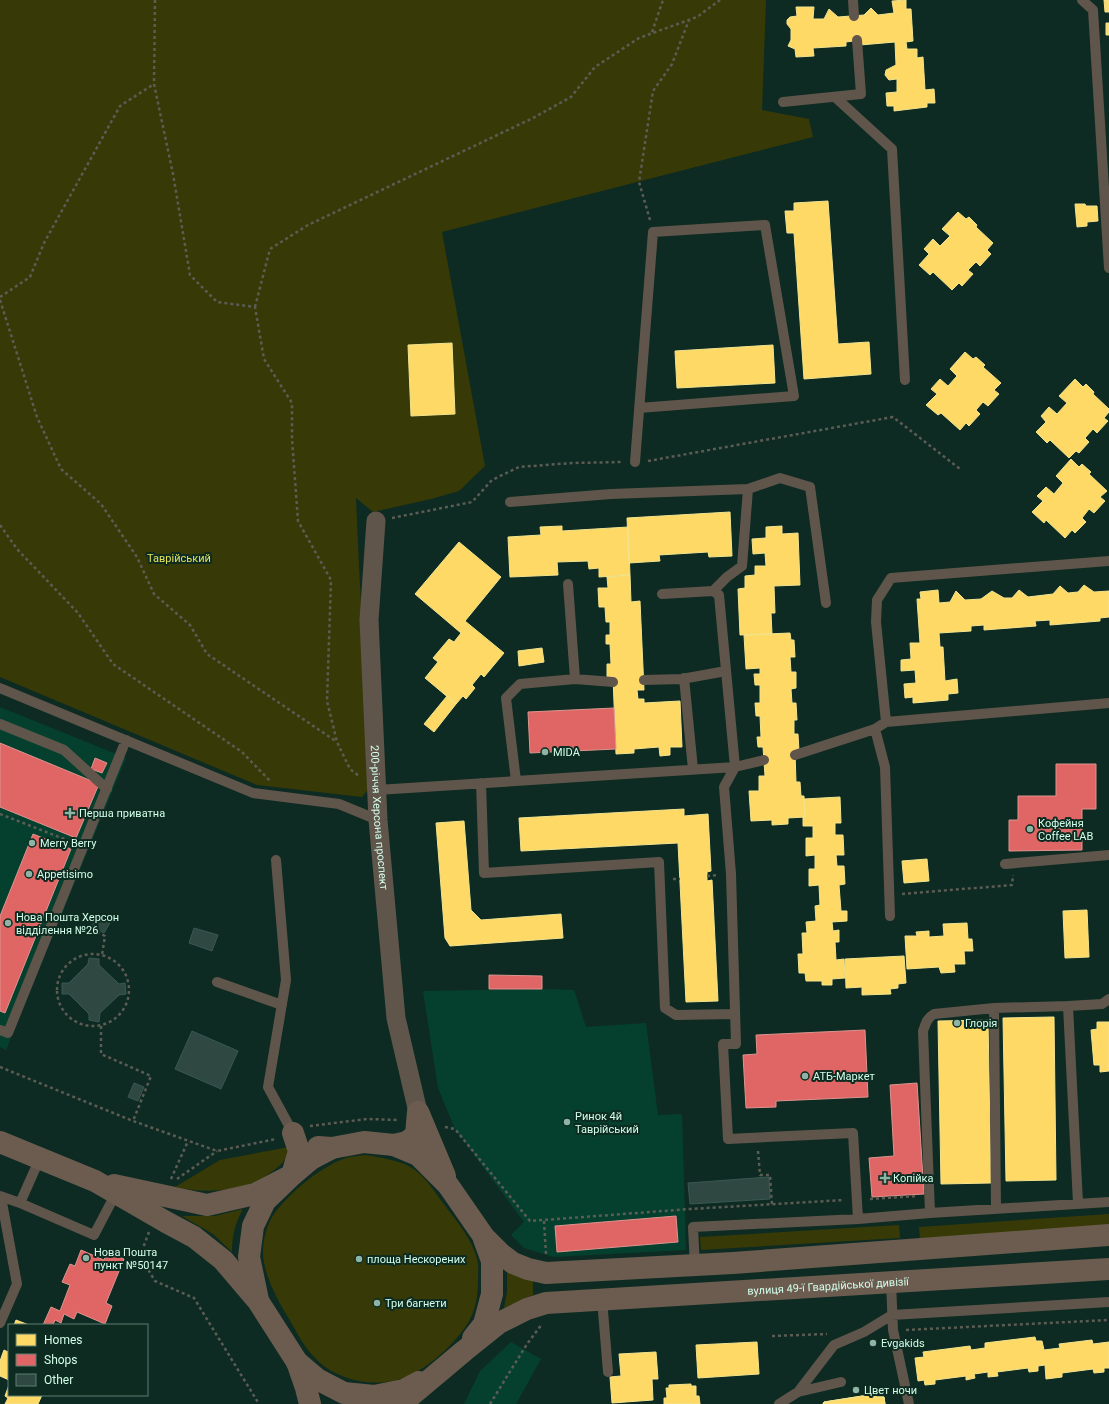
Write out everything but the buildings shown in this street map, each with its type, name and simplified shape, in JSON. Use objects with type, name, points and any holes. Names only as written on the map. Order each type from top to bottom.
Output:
[{"type":"street","name":"200-річчя Херсона проспект","points":[[376,521],[369,620],[378,820],[396,1018],[418,1112]]},
{"type":"street","points":[[394,1145],[407,1142],[416,1135],[418,1112]]},
{"type":"street","points":[[418,1112],[440,1162],[448,1185]]},
{"type":"street","points":[[293,1133],[306,1146],[332,1148],[364,1142],[394,1145],[418,1155],[448,1185],[484,1237],[501,1254],[513,1263],[528,1268],[546,1264],[695,1266],[733,1264],[1109,1235]]},
{"type":"street","points":[[95,1181],[207,1205],[255,1194],[292,1175],[299,1151],[293,1133]]},
{"type":"street","points":[[0,1142],[95,1181],[194,1237],[223,1260],[258,1301],[297,1362],[310,1404]]},
{"type":"street","points":[[258,1301],[249,1258],[253,1226],[265,1201],[292,1175],[312,1159],[332,1148]]},
{"type":"street","points":[[401,1404],[464,1351],[484,1324],[492,1294],[492,1261],[484,1237]]},
{"type":"street","points":[[733,1264],[749,1276],[874,1269],[891,1282],[913,1266],[1029,1259],[1060,1238]]},
{"type":"street","name":"вулиця 49-ї Гвардійської дивізії","points":[[464,1351],[499,1323],[527,1309],[546,1311],[602,1299],[1109,1269]]},
{"type":"street","points":[[297,1362],[316,1379],[344,1393],[374,1396],[404,1390],[435,1375]]},
{"type":"lane","points":[[853,0],[854,16]]},
{"type":"lane","points":[[1082,0],[1093,10],[1109,268]]},
{"type":"lane","points":[[783,102],[861,94],[857,40]]},
{"type":"lane","points":[[836,97],[892,149],[905,380]]},
{"type":"lane","points":[[635,462],[639,408],[653,232],[766,225],[794,396],[639,408]]},
{"type":"lane","points":[[510,502],[611,494],[748,489],[780,478],[810,487],[826,603]]},
{"type":"lane","points":[[713,591],[727,577],[742,566],[748,489]]},
{"type":"lane","points":[[886,722],[876,615],[877,600],[891,578],[1109,561]]},
{"type":"lane","points":[[568,584],[575,679]]},
{"type":"lane","points":[[662,594],[713,591],[719,595],[735,766],[724,787],[731,874],[736,1044],[722,1044],[728,1140],[854,1132],[858,1219]]},
{"type":"lane","points":[[644,680],[684,678],[726,671]]},
{"type":"lane","points":[[684,678],[692,769]]},
{"type":"lane","points":[[516,781],[506,698],[520,684],[575,679],[613,682]]},
{"type":"lane","points":[[0,688],[253,793],[339,804],[378,820]]},
{"type":"lane","points":[[795,755],[875,729],[886,722],[1109,703]]},
{"type":"lane","points":[[0,724],[64,750],[107,789]]},
{"type":"lane","points":[[875,729],[885,767],[890,916]]},
{"type":"lane","points":[[0,1030],[8,1034],[126,740]]},
{"type":"lane","points":[[377,790],[735,766],[764,760]]},
{"type":"lane","points":[[481,783],[484,873],[659,862],[665,1008],[676,1015],[734,1014]]},
{"type":"lane","points":[[1010,863],[1109,855]]},
{"type":"lane","points":[[276,860],[286,980],[268,1087],[293,1133]]},
{"type":"lane","points":[[217,982],[282,1005]]},
{"type":"lane","points":[[930,1213],[923,1031],[929,1018],[934,1014],[994,1008],[1102,1004],[1109,999]]},
{"type":"lane","points":[[1068,1006],[1078,1203]]},
{"type":"lane","points":[[994,1008],[996,1209]]},
{"type":"lane","points":[[20,1204],[40,1158]]},
{"type":"lane","points":[[0,1197],[94,1235],[116,1193]]},
{"type":"lane","points":[[0,1197],[17,1284],[0,1323]]},
{"type":"lane","points":[[695,1266],[693,1227],[858,1219],[1109,1202]]},
{"type":"lane","points":[[891,1282],[893,1330],[909,1404]]},
{"type":"lane","points":[[602,1299],[608,1372]]},
{"type":"lane","points":[[798,1392],[834,1346],[864,1332],[892,1315],[1109,1302]]},
{"type":"lane","points":[[779,1404],[798,1392],[841,1382]]},
{"type":"path","points":[[155,0],[154,84],[173,174],[190,275],[218,302],[255,307]]},
{"type":"path","points":[[652,33],[663,0]]},
{"type":"path","points":[[377,790],[350,769],[337,742],[327,701],[332,580],[298,521],[292,438],[292,403],[264,359],[255,307],[270,249],[308,225],[533,118],[571,97],[595,66],[639,38],[697,17],[720,0]]},
{"type":"path","points":[[653,232],[639,182],[653,90],[672,64],[689,20]]},
{"type":"path","points":[[154,84],[120,106],[44,243],[30,277],[0,299],[37,417],[61,469],[101,504],[137,557],[154,594],[190,625],[207,654],[337,742]]},
{"type":"path","points":[[376,521],[472,502],[492,480],[519,467],[572,463],[649,461],[893,417],[960,469]]},
{"type":"path","points":[[0,524],[17,549],[78,614],[113,664],[242,752],[285,797]]},
{"type":"path","points":[[0,814],[83,848]]},
{"type":"path","points":[[889,895],[1012,885],[1010,863]]},
{"type":"path","points":[[97,932],[105,936],[102,955]]},
{"type":"path","points":[[95,953],[102,955],[107,956],[117,962],[124,970],[129,981],[130,993],[127,1004],[121,1014],[112,1021],[101,1026],[89,1026],[77,1022],[66,1015],[60,1004],[57,992],[58,980],[64,968],[72,960],[84,954],[95,953]]},
{"type":"path","points":[[0,1067],[133,1121],[151,1076],[101,1054],[101,1026]]},
{"type":"path","points":[[455,1129],[530,1221],[690,1209],[844,1200]]},
{"type":"path","points":[[188,1141],[168,1185],[217,1151]]},
{"type":"path","points":[[758,1151],[760,1175],[770,1174],[772,1205]]},
{"type":"path","points":[[870,1199],[929,1196]]},
{"type":"path","points":[[544,1221],[546,1264]]},
{"type":"path","points":[[150,1230],[140,1256],[155,1282],[194,1298],[259,1404]]},
{"type":"path","points":[[490,1404],[546,1311]]},
{"type":"path","points":[[893,1330],[1109,1320]]},
{"type":"path","points":[[772,1336],[833,1333]]},
{"type":"shaded area","points":[[0,707],[126,758],[6,1050],[0,1047]]},
{"type":"shaded area","name":"Ринок 4й Таврійський","points":[[542,989],[574,990],[586,1027],[646,1023],[658,1115],[682,1114],[686,1250],[554,1257],[524,1248],[511,1235],[524,1222],[455,1129],[438,1088],[423,991]]},
{"type":"shaded area","points":[[511,1342],[541,1359],[516,1404],[464,1404],[480,1371]]},
{"type":"green space","name":"Таврійський","points":[[0,0],[766,0],[762,110],[809,119],[813,137],[442,232],[485,466],[459,491],[431,499],[373,512],[356,498],[371,786],[362,797],[257,785],[0,677]]},
{"type":"green space","points":[[289,1147],[287,1156],[280,1165],[262,1178],[247,1185],[206,1191],[175,1187],[220,1160]]},
{"type":"green space","points":[[366,1155],[398,1162],[410,1167],[420,1174],[432,1187],[464,1232],[472,1245],[478,1264],[478,1289],[475,1306],[470,1320],[460,1334],[445,1351],[411,1375],[388,1382],[375,1383],[350,1379],[327,1368],[318,1361],[302,1341],[280,1304],[268,1277],[263,1259],[264,1243],[269,1223],[274,1214],[291,1194],[302,1184],[336,1162],[348,1157]]},
{"type":"green space","points":[[243,1209],[234,1230],[232,1252],[213,1234],[182,1216],[215,1216]]},
{"type":"green space","points":[[1109,1214],[1109,1226],[920,1240],[919,1227]]},
{"type":"green space","points":[[899,1225],[900,1238],[701,1250],[700,1237]]},
{"type":"green space","points":[[507,1268],[533,1281],[533,1295],[504,1308],[507,1292]]},
{"type":"place","name":"MIDA","points":[[545,752]]},
{"type":"place","name":"Перша приватна","points":[[70,813]]},
{"type":"place","name":"Кофейня Coffee LAB","points":[[1030,829]]},
{"type":"place","name":"Merry Berry","points":[[32,843]]},
{"type":"place","name":"Appetisimo","points":[[29,874]]},
{"type":"place","name":"Нова Пошта Херсон відділення №26","points":[[8,923]]},
{"type":"place","name":"Глорія","points":[[957,1023]]},
{"type":"place","name":"АТБ-Маркет","points":[[805,1076]]},
{"type":"place","name":"Ринок 4й Таврійський","points":[[567,1122]]},
{"type":"place","name":"Копійка","points":[[885,1178]]},
{"type":"place","name":"Нова Пошта пункт №50147","points":[[86,1258]]},
{"type":"place","name":"площа Нескорених","points":[[359,1259]]},
{"type":"place","name":"Три багнети","points":[[377,1303]]},
{"type":"place","name":"Evgakids","points":[[873,1343]]},
{"type":"place","name":"Цвет ночи","points":[[856,1390]]}]
